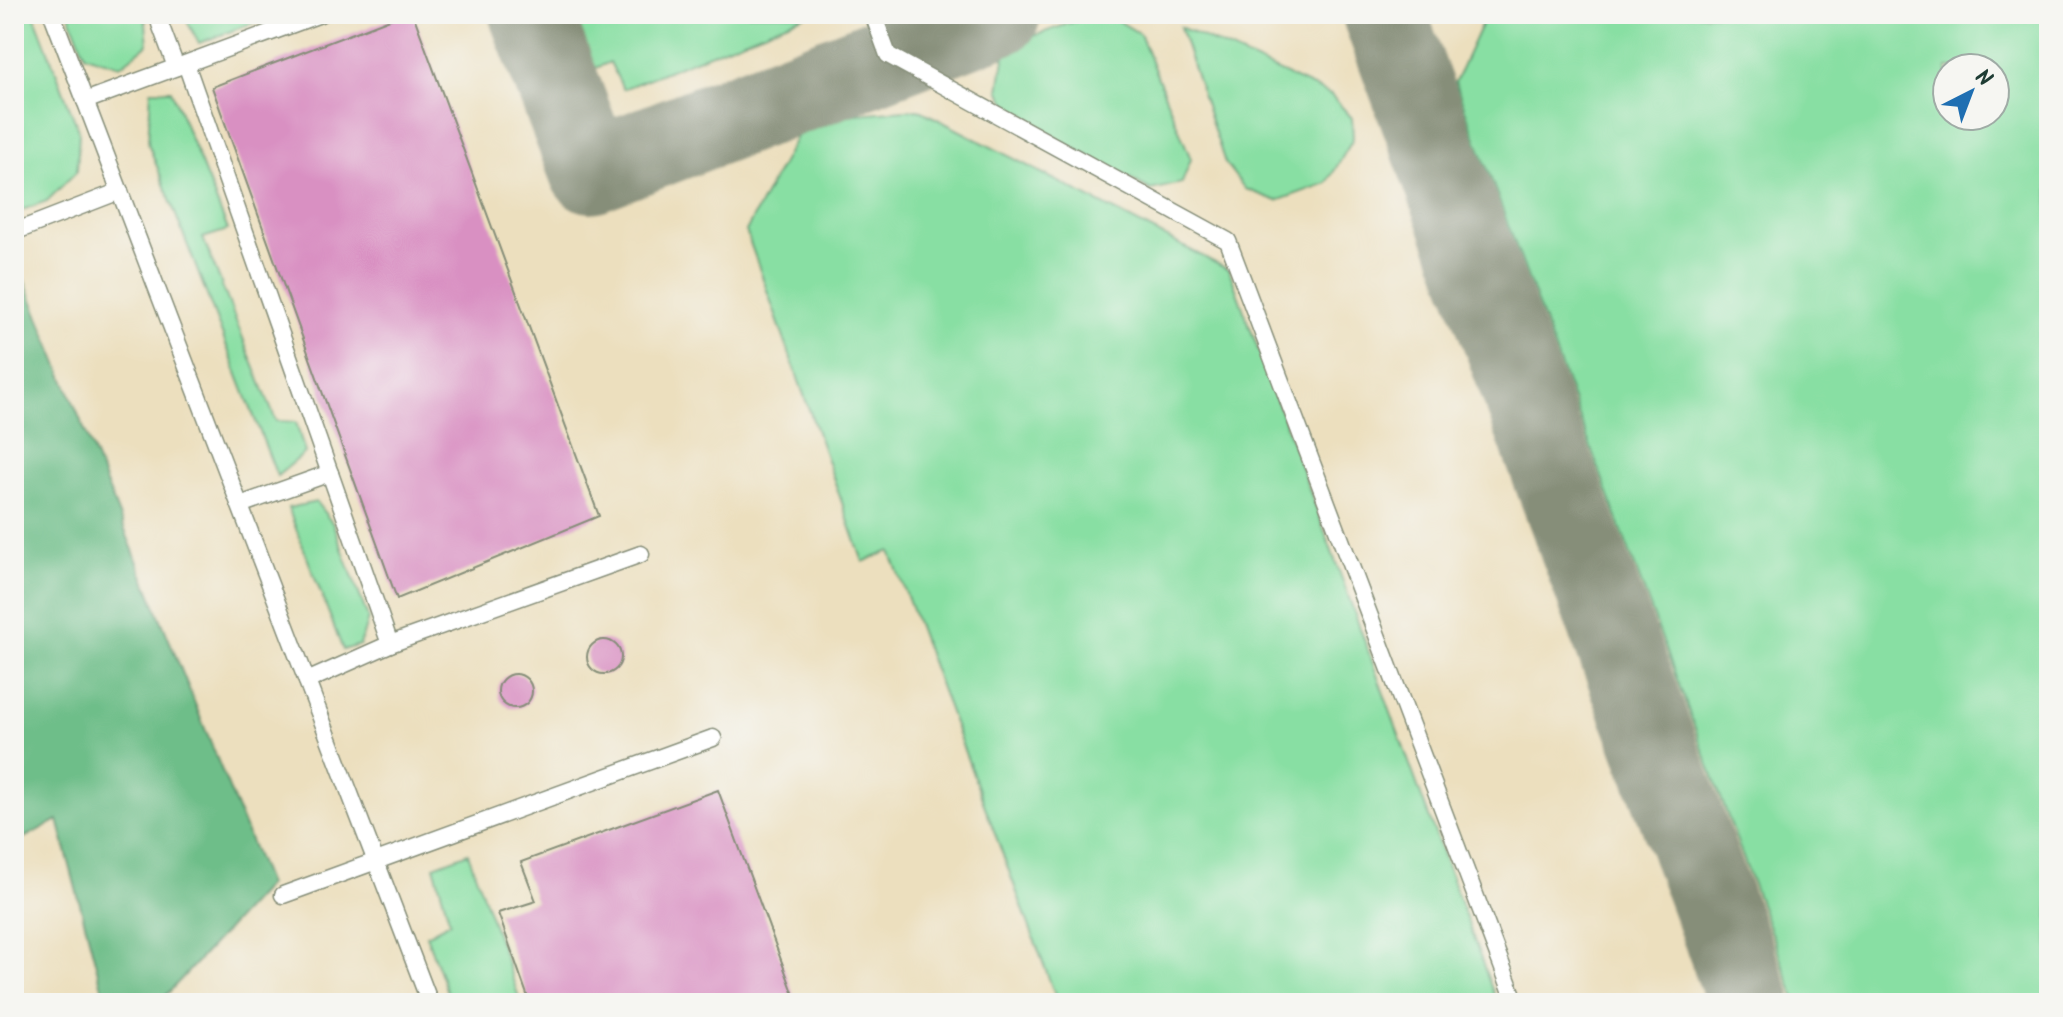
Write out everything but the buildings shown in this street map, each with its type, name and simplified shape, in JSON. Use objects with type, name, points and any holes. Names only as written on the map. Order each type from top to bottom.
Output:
[{"type":"lane","points":[[52,14],[430,1003]]},
{"type":"lane","points":[[161,14],[160,24],[181,66],[390,644]]},
{"type":"lane","points":[[85,101],[320,14]]},
{"type":"lane","points":[[873,14],[888,55],[1228,241],[1516,1003]]},
{"type":"lane","points":[[14,232],[120,191]]},
{"type":"lane","points":[[240,505],[330,473]]},
{"type":"lane","points":[[307,681],[390,644],[641,554]]},
{"type":"lane","points":[[283,895],[713,738]]},
{"type":"green space","points":[[14,14],[34,14],[79,132],[77,171],[47,201],[14,213]]},
{"type":"green space","points":[[69,14],[145,14],[148,44],[120,66],[85,55]]},
{"type":"green space","points":[[183,14],[277,14],[199,43]]},
{"type":"green space","points":[[568,14],[808,14],[623,89],[610,62],[589,71]]},
{"type":"green space","points":[[1095,14],[1107,14],[1140,34],[1191,159],[1182,183],[1151,190],[1014,116],[999,90],[1006,46]]},
{"type":"green space","points":[[1486,14],[2049,14],[2049,1003],[1797,1003],[1455,82]]},
{"type":"green space","points":[[1180,27],[1331,95],[1352,118],[1353,139],[1327,183],[1277,201],[1245,189],[1225,163]]},
{"type":"green space","points":[[151,90],[171,90],[228,230],[203,238],[276,421],[296,422],[305,453],[277,476],[148,143]]},
{"type":"green space","points":[[918,109],[1229,270],[1497,1003],[1058,1003],[890,551],[863,562],[746,231],[806,118]]},
{"type":"green space","points":[[18,265],[268,885],[159,1003],[106,1003],[58,820],[14,843],[14,267]]},
{"type":"green space","points":[[316,502],[333,524],[368,618],[360,645],[343,650],[288,508]]},
{"type":"green space","points":[[468,853],[521,1003],[451,1003],[426,935],[450,922],[434,866]]},
{"type":"taxiway","points":[[531,14],[591,171],[999,14]]},
{"type":"taxiway","points":[[1384,14],[1750,1003]]}]
